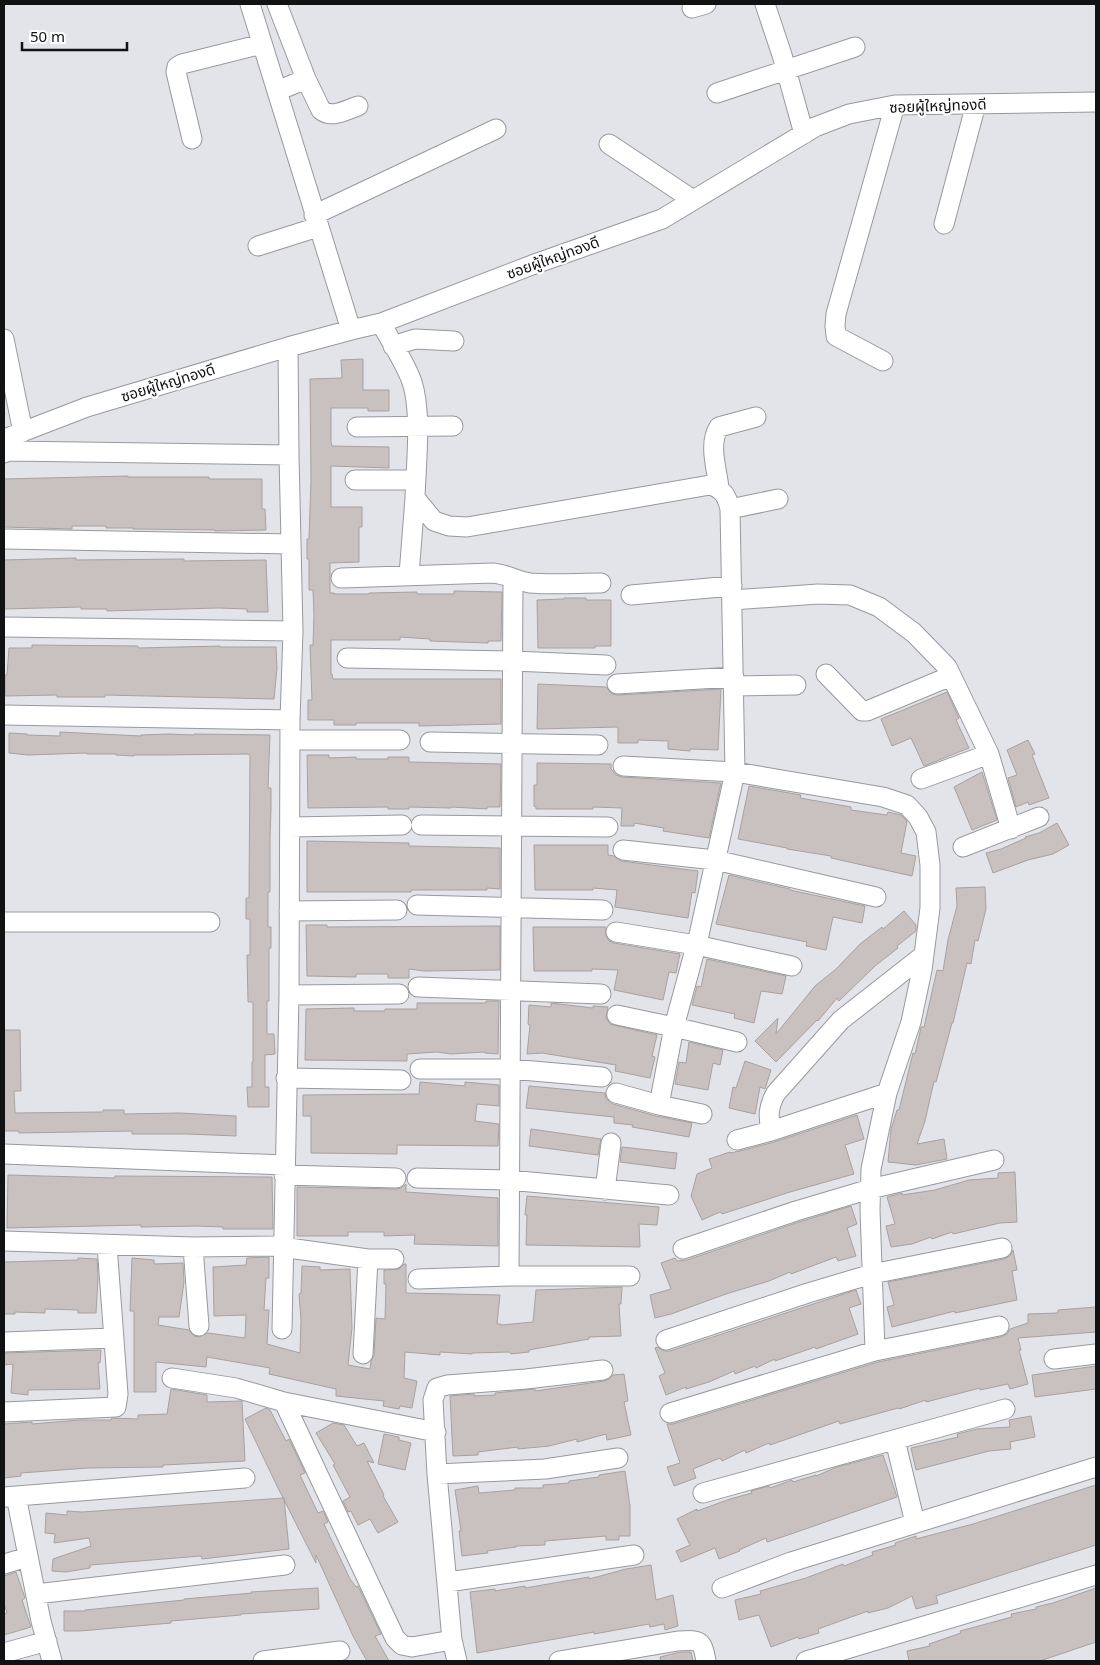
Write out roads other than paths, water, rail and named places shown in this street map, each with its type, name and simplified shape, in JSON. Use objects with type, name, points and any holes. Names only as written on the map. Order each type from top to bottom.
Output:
[{"type":"street","points":[[250,4],[351,330]]},
{"type":"street","points":[[277,4],[306,79],[321,110],[330,115],[358,106]]},
{"type":"street","points":[[765,4],[804,134]]},
{"type":"street","points":[[192,139],[176,72],[177,67],[182,64],[262,44]]},
{"type":"street","points":[[717,93],[855,47]]},
{"type":"street","points":[[277,91],[306,79]]},
{"type":"street","name":"ซอยผู้ใหญ่ทองดี","points":[[4,439],[87,408],[288,347],[381,323],[532,265],[662,219],[804,134],[849,114],[895,104],[1096,102]]},
{"type":"street","points":[[883,361],[836,336],[834,326],[895,104]]},
{"type":"street","points":[[944,224],[976,104]]},
{"type":"street","points":[[258,246],[316,221],[496,129]]},
{"type":"street","points":[[609,144],[693,200]]},
{"type":"street","points":[[381,323],[412,382],[416,407],[415,489],[409,575]]},
{"type":"street","points":[[393,346],[415,339],[454,341]]},
{"type":"street","points":[[282,1330],[289,995],[290,720],[293,631],[288,347]]},
{"type":"street","points":[[5,348],[23,432]]},
{"type":"street","points":[[719,488],[713,442],[714,434],[719,426],[756,417]]},
{"type":"street","points":[[357,427],[453,426]]},
{"type":"street","points":[[4,453],[9,451],[289,455]]},
{"type":"street","points":[[355,480],[415,489]]},
{"type":"street","points":[[415,489],[434,521],[449,526],[467,527],[710,485],[719,488],[727,497],[730,509],[735,772],[696,945],[674,1027],[659,1105]]},
{"type":"street","points":[[730,509],[778,499]]},
{"type":"street","points":[[4,539],[290,544]]},
{"type":"street","points":[[341,578],[493,573],[501,574],[513,580],[531,583],[601,583]]},
{"type":"street","points":[[509,1276],[513,580]]},
{"type":"street","points":[[631,595],[732,593],[850,595],[879,607],[914,633],[947,667],[989,754],[1011,829]]},
{"type":"street","points":[[4,627],[293,631]]},
{"type":"street","points":[[347,658],[606,665]]},
{"type":"street","points":[[826,674],[862,712],[951,676]]},
{"type":"street","points":[[617,684],[734,682],[796,685]]},
{"type":"street","points":[[4,715],[290,720]]},
{"type":"street","points":[[290,740],[400,740]]},
{"type":"street","points":[[430,742],[598,745]]},
{"type":"street","points":[[920,779],[989,754]]},
{"type":"street","points":[[623,766],[735,772],[883,797],[907,805],[918,817],[926,832],[930,865],[930,908],[924,955],[911,1022],[887,1093],[871,1169],[872,1274],[876,1351]]},
{"type":"street","points":[[964,847],[1039,817]]},
{"type":"street","points":[[290,827],[402,825]]},
{"type":"street","points":[[421,826],[608,828]]},
{"type":"street","points":[[623,850],[715,860],[876,898]]},
{"type":"street","points":[[417,905],[603,910]]},
{"type":"street","points":[[289,912],[398,910]]},
{"type":"street","points":[[4,922],[210,922]]},
{"type":"street","points":[[616,932],[696,945],[792,966]]},
{"type":"street","points":[[771,1132],[768,1115],[770,1104],[776,1092],[841,1020],[924,955]]},
{"type":"street","points":[[418,987],[602,994]]},
{"type":"street","points":[[289,995],[399,994]]},
{"type":"street","points":[[617,1016],[737,1042]]},
{"type":"street","points":[[420,1069],[510,1069],[602,1077]]},
{"type":"street","points":[[286,1078],[401,1080]]},
{"type":"street","points":[[737,1140],[771,1132],[887,1093]]},
{"type":"street","points":[[616,1094],[702,1114]]},
{"type":"street","points":[[605,1190],[611,1143]]},
{"type":"street","points":[[4,1154],[396,1178]]},
{"type":"street","points":[[683,1249],[796,1211],[870,1189],[994,1160]]},
{"type":"street","points":[[418,1178],[509,1180],[669,1195]]},
{"type":"street","points":[[4,1241],[194,1247],[274,1246],[368,1259],[394,1259]]},
{"type":"street","points":[[4,1412],[116,1407],[118,1394],[107,1245]]},
{"type":"street","points":[[194,1247],[199,1326]]},
{"type":"street","points":[[666,1340],[872,1274],[1002,1248]]},
{"type":"street","points":[[363,1354],[368,1259]]},
{"type":"street","points":[[418,1279],[509,1276],[630,1276]]},
{"type":"street","points":[[670,1413],[876,1351],[999,1326]]},
{"type":"street","points":[[4,1342],[114,1338]]},
{"type":"street","points":[[1054,1359],[1096,1354]]},
{"type":"street","points":[[457,1661],[452,1640],[437,1474],[433,1400],[437,1388],[447,1385],[526,1379],[603,1370]]},
{"type":"street","points":[[172,1378],[236,1388],[284,1402],[436,1432]]},
{"type":"street","points":[[284,1402],[395,1638],[402,1645],[412,1647],[452,1640]]},
{"type":"street","points":[[703,1493],[1005,1409]]},
{"type":"street","points":[[895,1440],[915,1523]]},
{"type":"street","points":[[437,1474],[545,1469],[618,1458]]},
{"type":"street","points":[[722,1588],[791,1562],[1096,1467]]},
{"type":"street","points":[[52,1661],[28,1557],[10,1497],[245,1478]]},
{"type":"street","points":[[448,1582],[634,1555]]},
{"type":"street","points":[[4,1564],[28,1557]]},
{"type":"street","points":[[36,1594],[285,1565]]},
{"type":"street","points":[[806,1661],[1096,1575]]},
{"type":"street","points":[[559,1661],[605,1658],[678,1641],[690,1640],[699,1642],[702,1645],[706,1661]]},
{"type":"street","points":[[4,1653],[47,1641]]},
{"type":"street","points":[[263,1661],[340,1651]]}]
